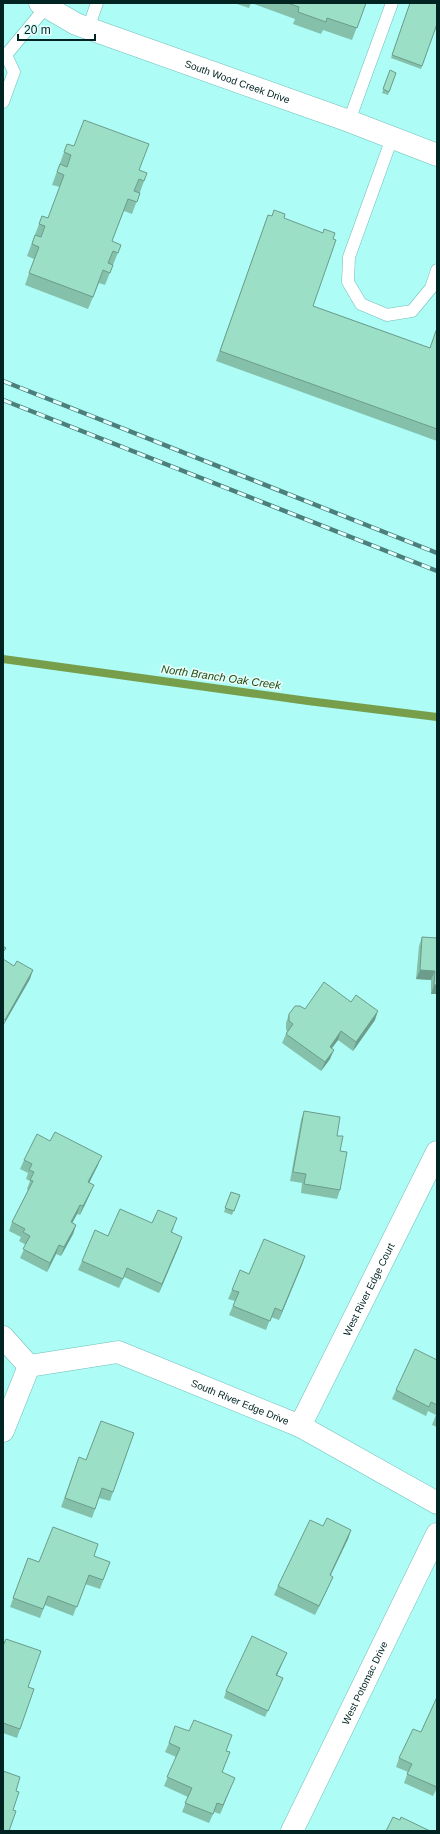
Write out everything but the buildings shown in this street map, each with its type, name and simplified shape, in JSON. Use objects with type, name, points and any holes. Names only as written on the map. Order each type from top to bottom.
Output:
[{"type":"street","name":"South Wood Creek Drive","points":[[43,5],[76,24],[88,29],[349,121],[437,155]]},
{"type":"street","name":"West River Edge Court","points":[[300,1426],[437,1152]]},
{"type":"street","points":[[3,1337],[29,1366],[3,1431]]},
{"type":"street","name":"South River Edge Drive","points":[[29,1366],[118,1352],[300,1426],[437,1503]]},
{"type":"street","name":"West Potomac Drive","points":[[292,1831],[437,1534]]},
{"type":"lane","points":[[88,29],[97,3]]},
{"type":"lane","points":[[349,121],[392,3]]},
{"type":"lane","points":[[3,102],[14,72],[4,55],[43,5]]},
{"type":"lane","points":[[392,138],[349,257],[348,282],[361,304],[387,315],[412,311],[431,288],[437,270]]},
{"type":"waterway","name":"North Branch Oak Creek","points":[[3,659],[308,701],[437,717]]},
{"type":"railway","points":[[3,381],[437,553]]},
{"type":"railway","points":[[3,400],[437,571]]}]
